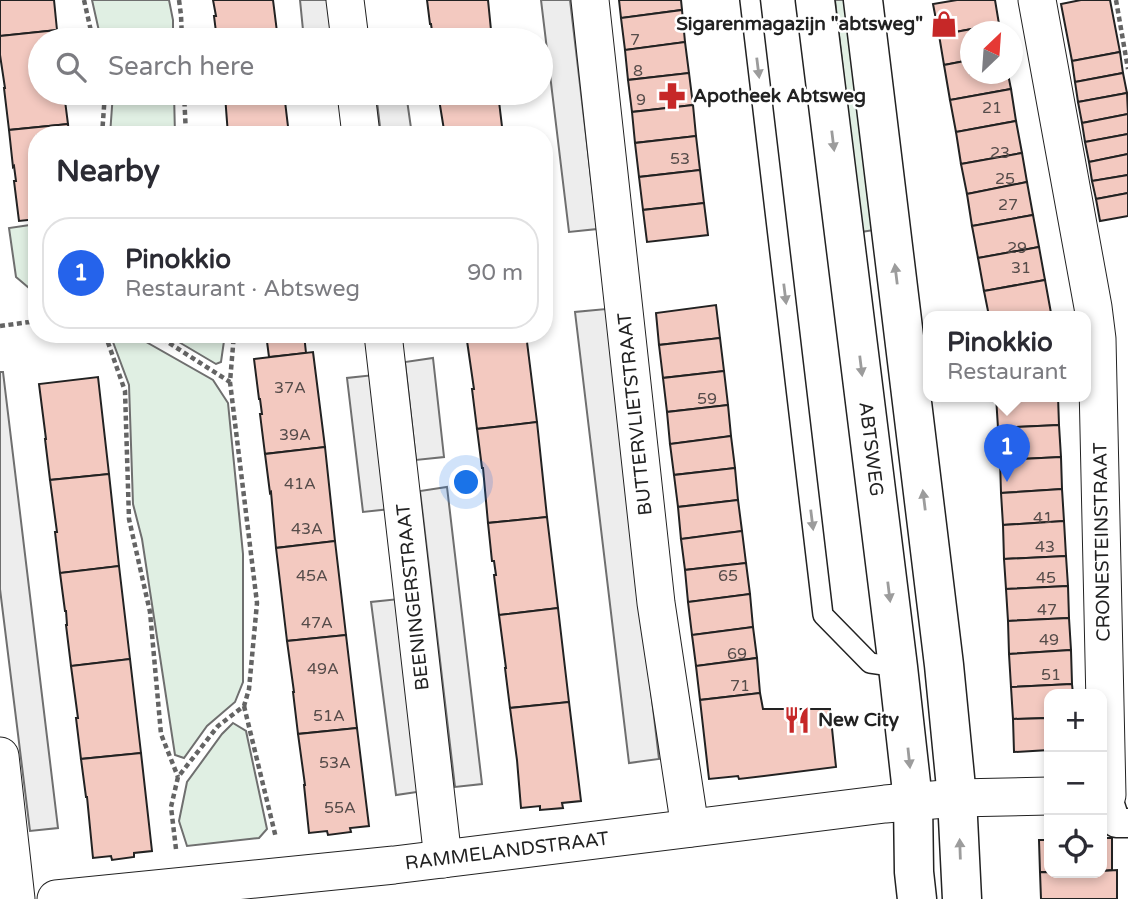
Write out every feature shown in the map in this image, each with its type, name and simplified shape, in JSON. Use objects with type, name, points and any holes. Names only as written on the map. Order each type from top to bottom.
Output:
[{"type":"street","points":[[345,0],[348,28]]},
{"type":"street","name":"BUTTERVLIETSTRAAT","points":[[590,0],[656,603],[690,828]]},
{"type":"street","name":"ABTSWEG","points":[[815,0],[898,667],[913,801],[917,899]]},
{"type":"street","points":[[863,0],[944,665],[957,798],[962,899]]},
{"type":"street","name":"CRONESTEINSTRAAT","points":[[1037,0],[1097,339],[1114,787]]},
{"type":"street","points":[[357,105],[359,126]]},
{"type":"street","name":"BEENINGERSTRAAT","points":[[384,343],[443,859]]},
{"type":"street","points":[[0,756],[16,899]]},
{"type":"street","name":"RAMMELANDSTRAAT","points":[[57,899],[443,859],[913,801],[1044,796]]},
{"type":"lane","points":[[750,0],[823,615],[870,663],[898,667]]},
{"type":"path","points":[[84,0],[90,28]]},
{"type":"path","points":[[179,0],[182,28]]},
{"type":"path","points":[[1116,0],[1128,69]]},
{"type":"path","points":[[103,126],[104,105]]},
{"type":"path","points":[[185,105],[186,126]]},
{"type":"path","points":[[0,326],[28,322]]},
{"type":"path","points":[[108,343],[125,391],[129,519],[150,612],[161,734],[178,778]]},
{"type":"path","points":[[169,343],[230,382]]},
{"type":"path","points":[[233,343],[230,382],[257,603],[249,690],[244,706],[275,831],[280,876]]},
{"type":"path","points":[[179,887],[171,807],[178,778],[218,726],[244,706]]},
{"type":"green space","points":[[92,0],[169,0],[173,28],[98,28]]},
{"type":"green space","points":[[835,0],[847,0],[874,230],[861,232]]},
{"type":"green space","points":[[112,105],[174,105],[175,126],[111,126]]},
{"type":"green space","points":[[28,225],[28,287],[16,277],[9,228]]},
{"type":"green space","points":[[113,343],[148,343],[213,380],[228,403],[243,554],[243,682],[235,702],[207,726],[184,758],[175,755],[142,539],[133,504],[129,385]]},
{"type":"green space","points":[[181,343],[224,343],[221,362],[216,364]]},
{"type":"green space","points":[[233,723],[246,731],[267,829],[259,838],[187,846],[179,821],[187,782]]},
{"type":"shaded area","points":[[300,0],[329,0],[332,28],[303,28]]},
{"type":"shaded area","points":[[541,0],[570,0],[597,229],[569,232],[553,99],[553,28],[544,28]]},
{"type":"shaded area","points":[[377,105],[408,105],[411,126],[380,126]]},
{"type":"shaded area","points":[[606,309],[659,759],[629,763],[575,312]]},
{"type":"shaded area","points":[[433,358],[444,457],[416,460],[405,362]]},
{"type":"shaded area","points":[[0,372],[3,372],[58,828],[30,831],[0,589]]},
{"type":"shaded area","points":[[374,375],[390,509],[363,512],[347,378]]},
{"type":"shaded area","points":[[447,487],[482,784],[455,787],[420,491]]},
{"type":"shaded area","points":[[399,599],[424,791],[396,795],[371,602]]},
{"type":"building","points":[[0,0],[54,0],[57,28],[28,28],[28,33],[0,36]]},
{"type":"building","points":[[213,0],[273,0],[276,28],[216,28]]},
{"type":"building","points":[[427,0],[488,0],[491,28],[432,28]]},
{"type":"building","points":[[619,0],[681,0],[682,10],[621,18]]},
{"type":"building","points":[[957,0],[995,0],[998,21],[960,21],[960,31],[939,35],[933,4]]},
{"type":"building","points":[[1081,0],[1110,0],[1120,52],[1072,61],[1061,4]]},
{"type":"building","points":[[682,10],[685,42],[625,50],[621,18]]},
{"type":"building","points":[[960,31],[960,62],[944,65],[939,35]]},
{"type":"building","points":[[28,33],[28,105],[66,105],[68,124],[9,130],[0,36]]},
{"type":"building","points":[[685,42],[689,73],[628,80],[625,50]]},
{"type":"building","points":[[1120,52],[1123,73],[1075,82],[1072,61]]},
{"type":"building","points":[[960,62],[960,84],[1010,84],[1011,89],[950,100],[944,65]]},
{"type":"building","points":[[689,73],[693,105],[632,112],[628,80]]},
{"type":"building","points":[[1123,73],[1127,93],[1078,102],[1075,82]]},
{"type":"building","points":[[1011,89],[1016,121],[956,132],[950,100]]},
{"type":"building","points":[[1127,93],[1128,114],[1082,123],[1078,102]]},
{"type":"building","points":[[226,105],[285,105],[288,126],[227,126]]},
{"type":"building","points":[[440,105],[499,105],[502,126],[443,126]]},
{"type":"building","points":[[693,105],[696,136],[635,143],[632,112]]},
{"type":"building","points":[[1128,114],[1128,134],[1085,142],[1082,123]]},
{"type":"building","points":[[1016,121],[1022,153],[961,164],[956,132]]},
{"type":"building","points":[[28,128],[28,220],[19,221],[9,130]]},
{"type":"building","points":[[1128,134],[1128,154],[1089,162],[1085,142]]},
{"type":"building","points":[[696,136],[700,170],[639,177],[635,143]]},
{"type":"building","points":[[1022,153],[1027,182],[967,194],[961,164]]},
{"type":"building","points":[[1128,154],[1128,175],[1092,181],[1089,162]]},
{"type":"building","points":[[700,170],[704,203],[643,210],[639,177]]},
{"type":"building","points":[[1128,175],[1128,193],[1096,199],[1092,181]]},
{"type":"building","points":[[1027,182],[1033,215],[972,226],[967,194]]},
{"type":"building","points":[[1128,193],[1128,216],[1100,221],[1096,199]]},
{"type":"building","points":[[704,203],[708,235],[647,242],[643,210]]},
{"type":"building","points":[[1033,215],[1039,247],[978,258],[972,226]]},
{"type":"building","points":[[1039,247],[1045,280],[984,291],[978,258]]},
{"type":"building","points":[[1045,280],[1051,311],[988,311],[984,291]]},
{"type":"building","points":[[716,305],[720,338],[659,345],[656,313]]},
{"type":"building","points":[[720,338],[724,371],[663,378],[659,345]]},
{"type":"building","points":[[267,343],[305,343],[306,353],[269,357]]},
{"type":"building","points":[[467,343],[527,343],[537,422],[477,429]]},
{"type":"building","points":[[313,352],[325,447],[265,454],[254,359]]},
{"type":"building","points":[[724,371],[728,405],[667,412],[663,378]]},
{"type":"building","points":[[98,377],[109,474],[50,480],[39,384]]},
{"type":"building","points":[[996,402],[1058,402],[1059,425],[998,428]]},
{"type":"building","points":[[728,405],[731,436],[670,444],[667,412]]},
{"type":"building","points":[[537,422],[547,517],[488,523],[477,429]]},
{"type":"building","points":[[1059,425],[1061,457],[1000,460],[998,428]]},
{"type":"building","points":[[731,436],[735,468],[674,475],[670,444]]},
{"type":"building","points":[[325,447],[335,541],[276,548],[265,454]]},
{"type":"building","points":[[1061,457],[1062,489],[1001,493],[1000,460]]},
{"type":"building","points":[[735,468],[738,500],[678,507],[674,475]]},
{"type":"building","points":[[109,474],[119,566],[60,573],[50,480]]},
{"type":"building","points":[[1062,489],[1064,521],[1003,525],[1001,493]]},
{"type":"building","points":[[738,500],[742,531],[681,539],[678,507]]},
{"type":"building","points":[[547,517],[558,608],[499,615],[488,523]]},
{"type":"building","points":[[1064,521],[1066,556],[1004,559],[1003,525]]},
{"type":"building","points":[[742,531],[746,563],[685,570],[681,539]]},
{"type":"building","points":[[335,541],[346,635],[287,641],[276,548]]},
{"type":"building","points":[[1066,556],[1068,586],[1006,589],[1004,559]]},
{"type":"building","points":[[746,563],[750,594],[688,602],[685,570]]},
{"type":"building","points":[[119,566],[130,659],[71,666],[60,573]]},
{"type":"building","points":[[1068,586],[1069,618],[1008,621],[1006,589]]},
{"type":"building","points":[[750,594],[753,627],[692,635],[688,602]]},
{"type":"building","points":[[558,608],[569,702],[510,708],[499,615]]},
{"type":"building","points":[[1069,618],[1071,650],[1009,654],[1008,621]]},
{"type":"building","points":[[753,627],[757,658],[696,666],[692,635]]},
{"type":"building","points":[[346,635],[357,728],[298,734],[287,641]]},
{"type":"building","points":[[1071,650],[1072,684],[1011,687],[1009,654]]},
{"type":"building","points":[[757,658],[760,693],[700,700],[696,666]]},
{"type":"building","points":[[130,659],[141,753],[81,759],[71,666]]},
{"type":"building","points":[[1072,684],[1072,689],[1044,689],[1044,718],[1013,719],[1011,687]]},
{"type":"building","points":[[760,693],[763,709],[830,709],[836,767],[739,779],[738,776],[709,779],[700,700]]},
{"type":"building","points":[[569,702],[581,801],[562,803],[563,808],[521,808],[510,708]]},
{"type":"building","points":[[1044,718],[1044,750],[1014,752],[1013,719]]},
{"type":"building","points":[[357,728],[369,826],[350,828],[351,832],[328,835],[327,831],[309,833],[298,734]]},
{"type":"building","points":[[141,753],[152,851],[112,860],[111,856],[93,858],[81,759]]},
{"type":"building","points":[[1107,838],[1112,838],[1112,870],[1107,870]]},
{"type":"building","points":[[1039,840],[1044,840],[1044,872],[1040,872]]},
{"type":"building","points":[[1117,870],[1117,899],[1041,899],[1040,872],[1044,872],[1044,878],[1107,878],[1107,871]]},
{"type":"place","name":"Sigarenmagazijn \"abtsweg\"","points":[[944,24]]},
{"type":"place","name":"Apotheek Abtsweg","points":[[672,96]]},
{"type":"place","name":"Pinokkio","points":[[1007,482]]},
{"type":"place","name":"New City","points":[[797,720]]}]
